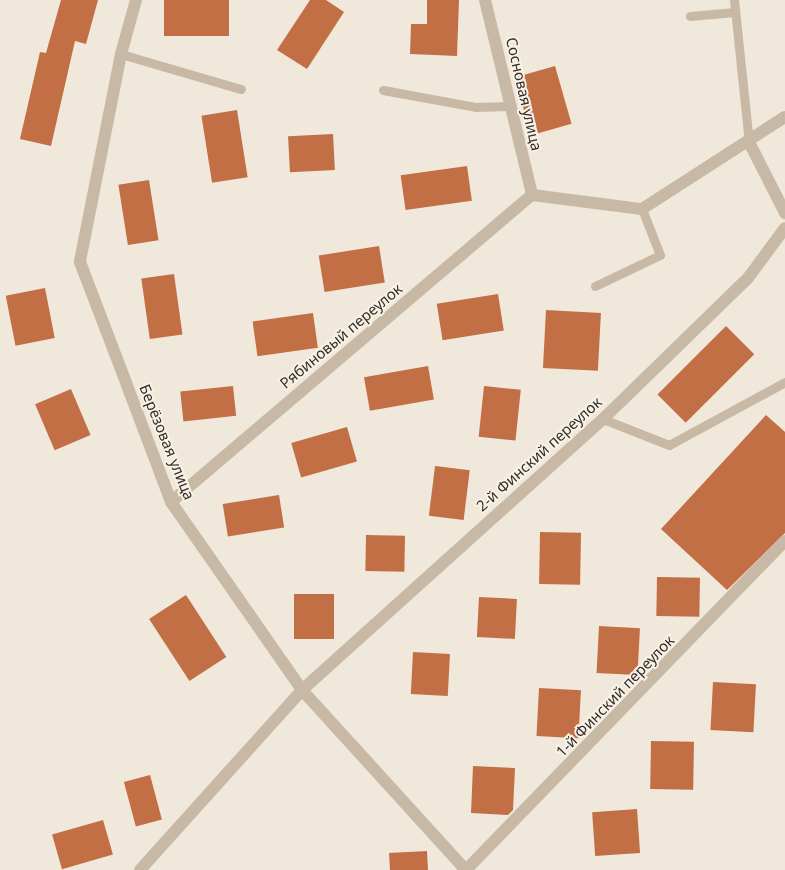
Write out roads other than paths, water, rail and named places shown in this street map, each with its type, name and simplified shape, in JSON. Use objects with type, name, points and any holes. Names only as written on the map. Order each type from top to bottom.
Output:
[{"type":"street","name":"Берёзовая улица","points":[[136,0],[121,54],[80,262],[171,502],[302,690],[466,870]]},
{"type":"street","name":"Сосновая улица","points":[[485,0],[508,106],[532,196]]},
{"type":"street","points":[[532,196],[642,209],[785,118]]},
{"type":"street","points":[[749,142],[785,212]]},
{"type":"street","name":"Рябиновый переулок","points":[[171,502],[532,196]]},
{"type":"street","name":"2-й Финский переулок","points":[[302,690],[603,419],[748,278],[785,228]]},
{"type":"street","name":"1-й Финский переулок","points":[[466,870],[785,541]]},
{"type":"street","points":[[140,870],[302,690]]},
{"type":"lane","points":[[734,0],[749,142]]},
{"type":"lane","points":[[690,16],[735,12]]},
{"type":"lane","points":[[121,54],[241,89]]},
{"type":"lane","points":[[383,90],[476,107],[508,106]]},
{"type":"lane","points":[[596,286],[660,255],[642,209]]},
{"type":"lane","points":[[603,419],[669,445],[785,382]]}]
